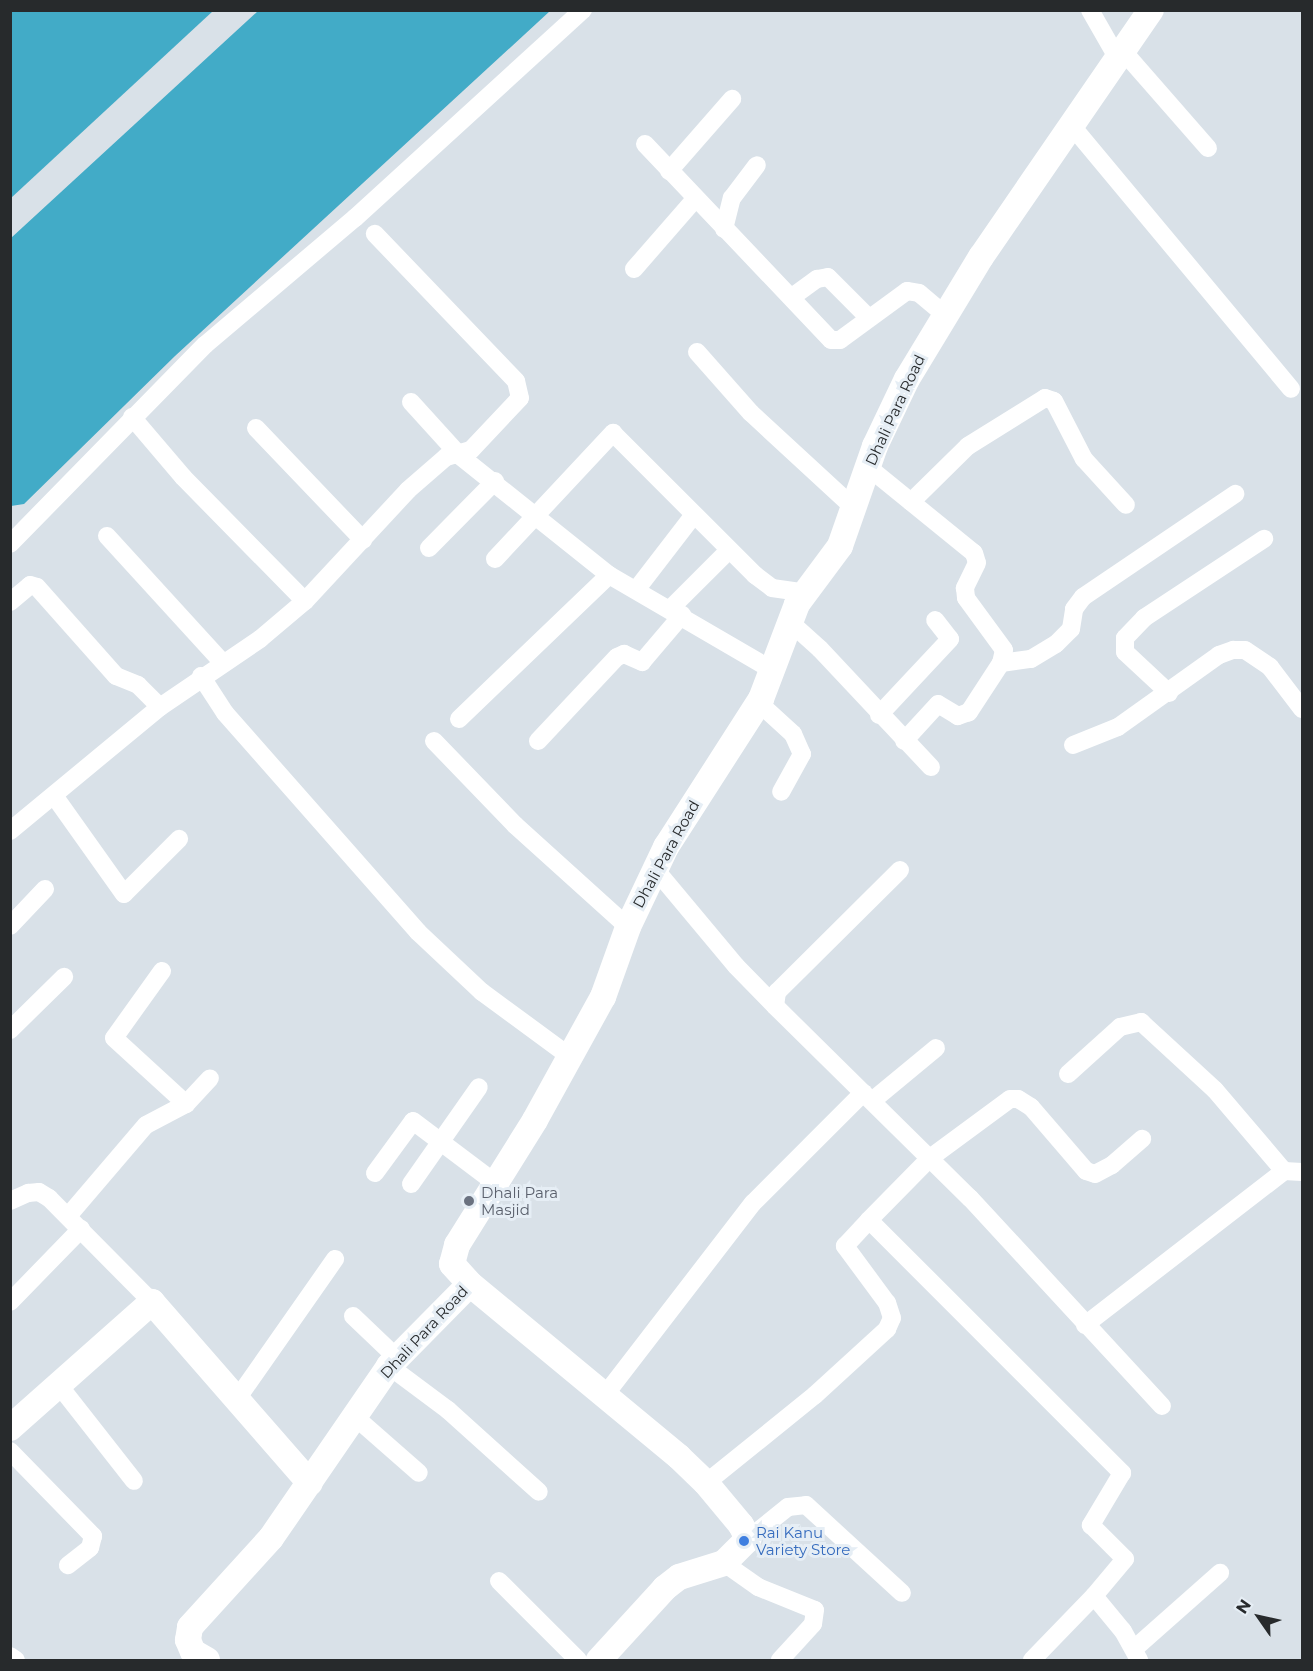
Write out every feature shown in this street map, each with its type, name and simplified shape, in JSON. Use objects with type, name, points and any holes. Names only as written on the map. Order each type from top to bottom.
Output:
[{"type":"street","points":[[10,544],[205,345],[355,218],[583,10]]},
{"type":"street","points":[[1090,10],[1120,55],[1208,148]]},
{"type":"street","name":"Dhali Para Road","points":[[207,1660],[194,1652],[188,1640],[190,1627],[271,1538],[393,1362],[470,1284],[457,1272],[452,1257],[603,997],[627,927],[655,869],[759,703],[774,671],[789,622],[806,593],[840,546],[868,467],[902,389],[945,315],[1152,10]]},
{"type":"street","points":[[669,171],[732,99]]},
{"type":"street","points":[[1072,126],[1291,389]]},
{"type":"street","points":[[645,144],[694,199],[792,297],[831,340],[840,340],[869,318],[913,291],[945,315]]},
{"type":"street","points":[[724,229],[732,198],[757,165]]},
{"type":"street","points":[[634,268],[694,199]]},
{"type":"street","points":[[10,831],[55,797],[160,707],[201,676],[260,639],[305,601],[437,464],[447,457],[460,456],[515,405],[520,391],[516,381],[375,234]]},
{"type":"street","points":[[792,297],[817,279],[828,277],[869,318]]},
{"type":"street","points":[[697,352],[750,413],[854,508]]},
{"type":"street","points":[[911,502],[968,446],[1045,398],[1054,401],[1084,459],[1126,505]]},
{"type":"street","points":[[411,402],[460,456],[495,481],[609,575],[677,612],[774,671]]},
{"type":"street","points":[[132,417],[183,477],[305,601]]},
{"type":"street","points":[[256,428],[363,540]]},
{"type":"street","points":[[495,559],[613,433],[693,516],[772,588],[806,593]]},
{"type":"street","points":[[868,467],[978,559],[965,588],[966,598],[1000,643],[1004,656],[969,712],[958,716],[938,704],[904,741]]},
{"type":"street","points":[[429,548],[495,481]]},
{"type":"street","points":[[1001,663],[1031,659],[1056,644],[1071,629],[1074,609],[1083,597],[1235,494]]},
{"type":"street","points":[[636,590],[693,516]]},
{"type":"street","points":[[107,536],[223,663]]},
{"type":"street","points":[[1169,693],[1125,652],[1125,638],[1144,618],[1264,539]]},
{"type":"street","points":[[538,741],[617,657],[624,654],[638,663],[642,662],[677,612],[729,550]]},
{"type":"street","points":[[459,719],[609,575]]},
{"type":"street","points":[[10,603],[30,585],[37,587],[116,676],[138,685],[160,707]]},
{"type":"street","points":[[879,715],[950,639],[935,620]]},
{"type":"street","points":[[789,622],[820,649],[879,715],[931,767]]},
{"type":"street","points":[[1073,745],[1118,727],[1220,655],[1245,650],[1270,667],[1302,709]]},
{"type":"street","points":[[201,676],[225,713],[418,933],[482,992],[569,1056]]},
{"type":"street","points":[[759,703],[794,734],[802,754],[781,792]]},
{"type":"street","points":[[434,741],[515,825],[627,927]]},
{"type":"street","points":[[55,797],[124,894],[179,839]]},
{"type":"street","points":[[655,869],[736,966],[930,1158],[1162,1406]]},
{"type":"street","points":[[775,1006],[777,992],[900,870]]},
{"type":"street","points":[[10,926],[45,889]]},
{"type":"street","points":[[162,971],[114,1038],[186,1104]]},
{"type":"street","points":[[10,1030],[64,977]]},
{"type":"street","points":[[1068,1074],[1119,1027],[1141,1022],[1215,1090],[1293,1171],[1085,1325]]},
{"type":"street","points":[[605,1395],[753,1203],[867,1097],[936,1048]]},
{"type":"street","points":[[69,1215],[146,1125],[186,1104],[210,1078]]},
{"type":"street","points":[[411,1184],[479,1087]]},
{"type":"street","points":[[706,1483],[815,1395],[887,1329],[892,1318],[886,1303],[845,1246],[930,1158],[1010,1099],[1018,1099],[1031,1107],[1086,1171],[1095,1174],[1142,1139]]},
{"type":"street","points":[[375,1173],[409,1122],[418,1122],[495,1182]]},
{"type":"street","points":[[10,1201],[39,1192],[69,1215],[152,1302],[310,1483]]},
{"type":"street","points":[[869,1220],[1122,1473],[1091,1525],[1125,1559],[1094,1596],[1032,1660]]},
{"type":"street","points":[[10,1302],[81,1229]]},
{"type":"street","points":[[237,1399],[334,1259]]},
{"type":"street","points":[[470,1284],[605,1395],[706,1483],[741,1525],[748,1539]]},
{"type":"street","points":[[10,1428],[152,1302]]},
{"type":"street","points":[[353,1316],[393,1362],[538,1492]]},
{"type":"street","points":[[58,1384],[134,1481]]},
{"type":"street","points":[[354,1416],[419,1473]]},
{"type":"street","points":[[10,1450],[93,1536],[90,1548],[68,1565]]},
{"type":"street","points":[[599,1660],[680,1576],[724,1563],[748,1539],[788,1507],[806,1505],[902,1593]]},
{"type":"street","points":[[724,1563],[758,1587],[815,1610],[813,1624],[780,1660]]},
{"type":"street","points":[[1094,1596],[1136,1655],[1220,1573]]},
{"type":"street","points":[[499,1581],[578,1660]]},
{"type":"street","points":[[10,1656],[16,1660]]},
{"type":"water","points":[[11,10],[213,10],[213,11],[11,198]]},
{"type":"water","points":[[258,11],[550,11],[175,356],[24,504],[11,506],[11,238]]},
{"type":"place","name":"Dhali Para Masjid","points":[[469,1201]]},
{"type":"place","name":"Rai Kanu Variety Store","points":[[744,1541]]}]
